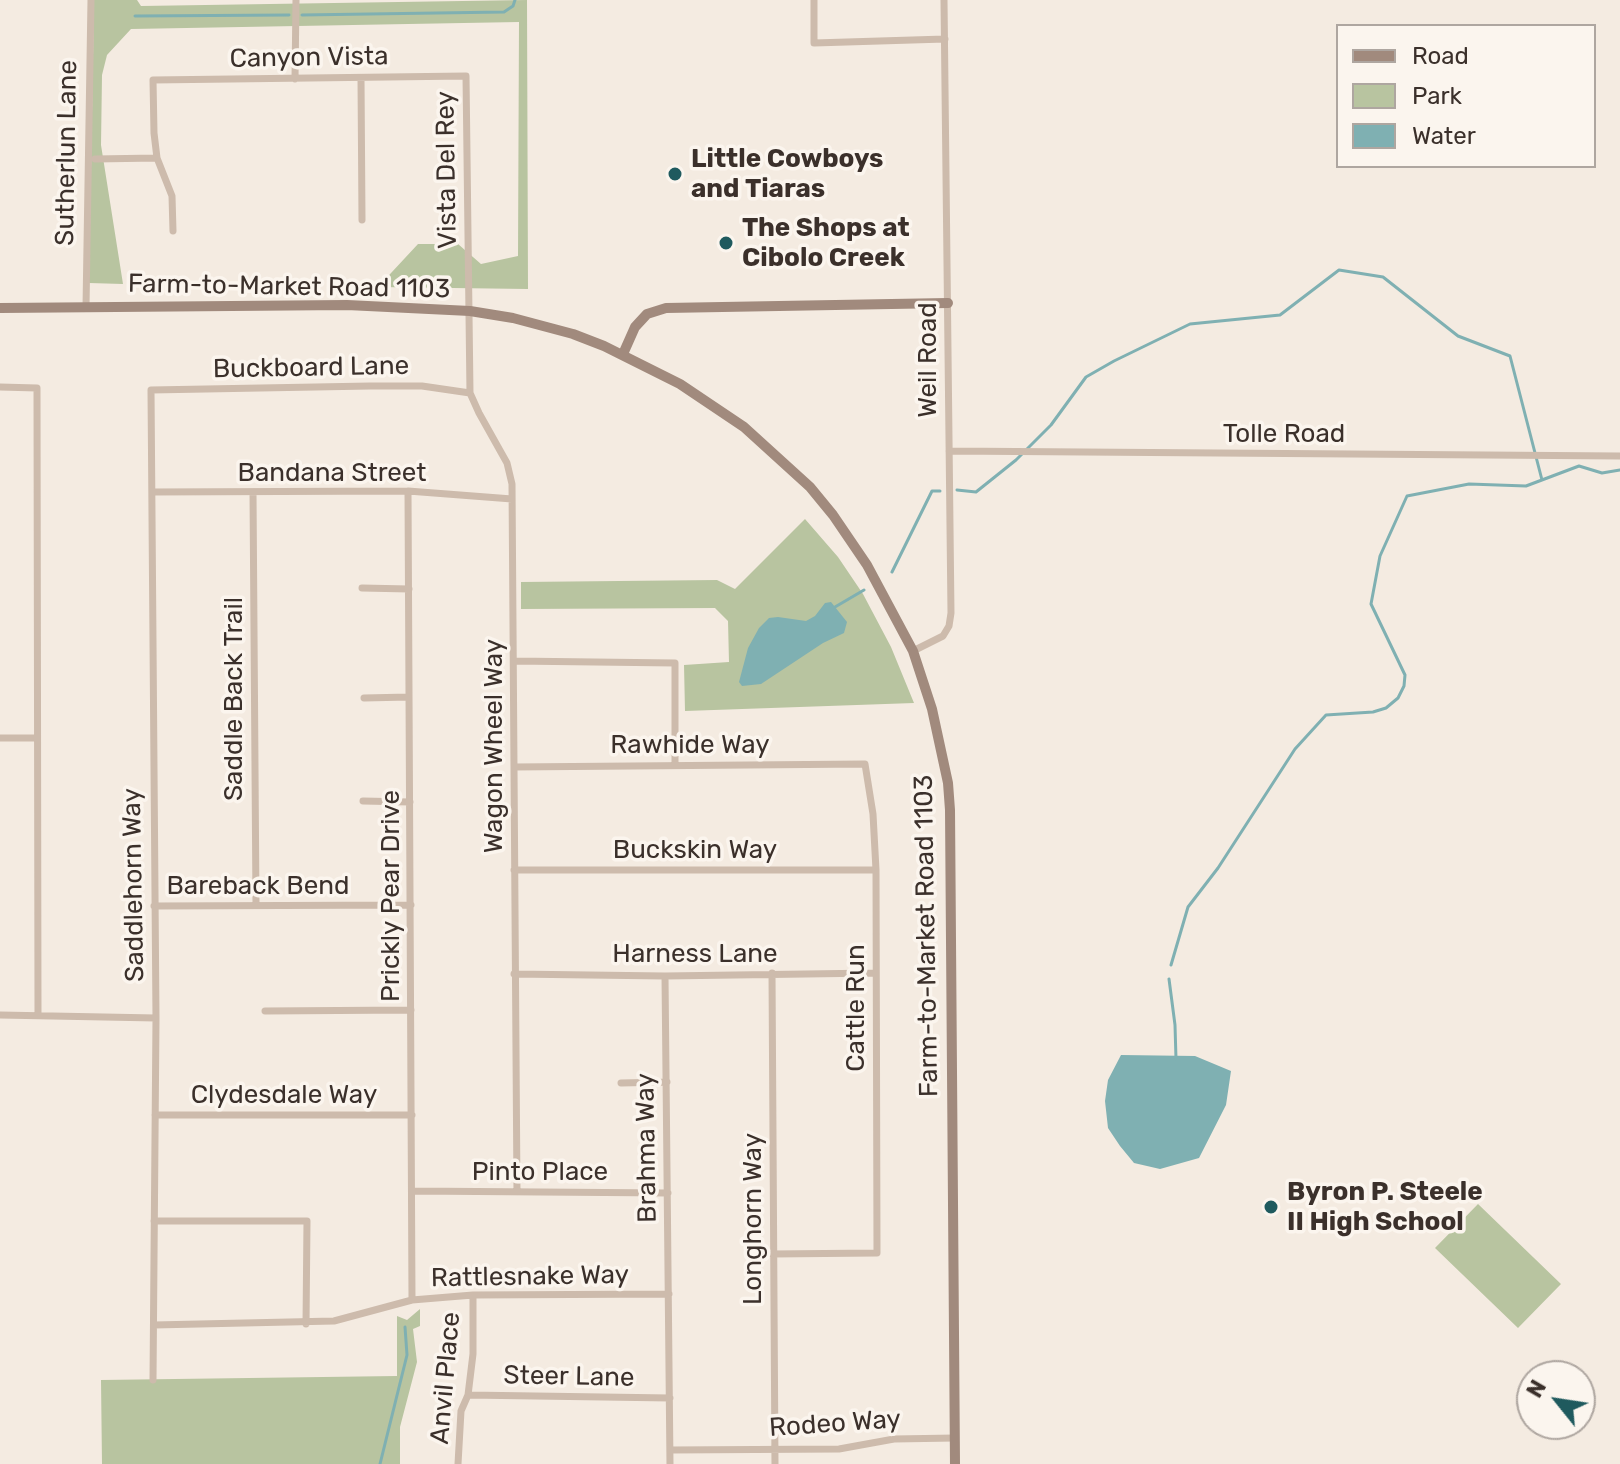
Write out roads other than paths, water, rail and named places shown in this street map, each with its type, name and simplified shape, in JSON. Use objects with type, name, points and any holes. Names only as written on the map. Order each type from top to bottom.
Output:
[{"type":"main road","points":[[623,354],[635,327],[647,314],[666,308],[948,303]]},
{"type":"main road","name":"Farm-to-Market Road 1103","points":[[0,308],[347,305],[470,311],[541,324],[623,354],[709,401],[772,449],[810,487],[867,565],[913,651],[944,759],[950,810],[955,1464]]},
{"type":"street","name":"Sutherlun Lane","points":[[86,307],[91,0]]},
{"type":"street","points":[[295,79],[296,0]]},
{"type":"street","points":[[814,0],[814,43],[945,39]]},
{"type":"street","name":"Weil Road","points":[[913,651],[943,636],[949,626],[944,0]]},
{"type":"street","name":"Canyon Vista","points":[[157,158],[153,80],[466,76]]},
{"type":"street","name":"Vista Del Rey","points":[[466,76],[470,311]]},
{"type":"street","points":[[361,78],[362,220]]},
{"type":"street","points":[[95,159],[157,158],[172,196],[173,231]]},
{"type":"street","name":"Wagon Wheel Way","points":[[470,311],[470,393],[507,463],[512,484],[517,1192]]},
{"type":"street","name":"Buckboard Lane","points":[[151,390],[422,386],[470,393]]},
{"type":"street","points":[[0,387],[37,388],[38,1015]]},
{"type":"street","name":"Saddlehorn Way","points":[[151,390],[156,1018],[153,1380]]},
{"type":"street","name":"Tolle Road","points":[[949,451],[1620,456]]},
{"type":"street","name":"Bandana Street","points":[[152,492],[408,491],[512,499]]},
{"type":"street","name":"Prickly Pear Drive","points":[[408,491],[412,1300]]},
{"type":"street","name":"Saddle Back Trail","points":[[253,492],[256,905]]},
{"type":"street","points":[[362,588],[409,589]]},
{"type":"street","points":[[514,661],[675,663],[675,765]]},
{"type":"street","points":[[364,698],[409,697]]},
{"type":"street","points":[[0,738],[37,738]]},
{"type":"street","name":"Rawhide Way","points":[[514,767],[865,764]]},
{"type":"street","name":"Cattle Run","points":[[772,1254],[877,1253],[876,870],[873,814],[865,764]]},
{"type":"street","points":[[363,801],[410,802]]},
{"type":"street","name":"Buckskin Way","points":[[514,870],[876,870]]},
{"type":"street","name":"Bareback Bend","points":[[154,906],[411,905]]},
{"type":"street","name":"Longhorn Way","points":[[772,973],[775,1464]]},
{"type":"street","name":"Harness Lane","points":[[514,974],[665,976],[876,973]]},
{"type":"street","name":"Brahma Way","points":[[665,976],[670,1464]]},
{"type":"street","points":[[265,1011],[411,1010]]},
{"type":"street","points":[[0,1015],[156,1018]]},
{"type":"street","points":[[621,1083],[667,1082]]},
{"type":"street","name":"Clydesdale Way","points":[[155,1115],[412,1115]]},
{"type":"street","name":"Pinto Place","points":[[413,1191],[668,1193]]},
{"type":"street","points":[[154,1221],[307,1221],[306,1324]]},
{"type":"street","name":"Rattlesnake Way","points":[[154,1325],[306,1324],[334,1321],[412,1300],[473,1295],[669,1294]]},
{"type":"street","name":"Anvil Place","points":[[458,1464],[461,1411],[468,1395],[473,1354],[473,1295]]},
{"type":"street","name":"Steer Lane","points":[[468,1395],[670,1398]]},
{"type":"street","name":"Rodeo Way","points":[[671,1450],[839,1449],[894,1439],[955,1438]]},
{"type":"water","points":[[831,602],[847,622],[844,633],[823,643],[761,684],[742,686],[739,682],[748,648],[759,628],[769,618],[806,621],[815,616],[825,603]]},
{"type":"water","points":[[1121,1055],[1195,1056],[1231,1071],[1226,1105],[1199,1158],[1160,1169],[1134,1163],[1120,1146],[1108,1128],[1105,1101],[1108,1080]]},
{"type":"waterway","points":[[302,15],[504,12],[513,6],[515,0]]},
{"type":"waterway","points":[[135,16],[289,15]]},
{"type":"waterway","points":[[957,490],[976,492],[1016,460],[1051,425],[1086,377],[1190,324],[1280,315],[1339,270],[1383,277],[1458,336],[1510,356],[1542,480]]},
{"type":"waterway","points":[[1171,965],[1188,907],[1218,868],[1295,749],[1326,715],[1373,712],[1386,708],[1398,698],[1405,675],[1371,604],[1380,556],[1407,496],[1469,484],[1526,486],[1579,466],[1602,473],[1620,470]]},
{"type":"waterway","points":[[892,572],[932,491],[940,491]]},
{"type":"waterway","points":[[835,607],[864,590]]},
{"type":"waterway","points":[[1169,979],[1176,1059]]},
{"type":"waterway","points":[[380,1464],[407,1355],[405,1327]]},
{"type":"place","name":"Little Cowboys and Tiaras","points":[[675,174]]},
{"type":"place","name":"The Shops at Cibolo Creek","points":[[726,243]]},
{"type":"place","name":"Byron P. Steele II High School","points":[[1271,1207]]}]
